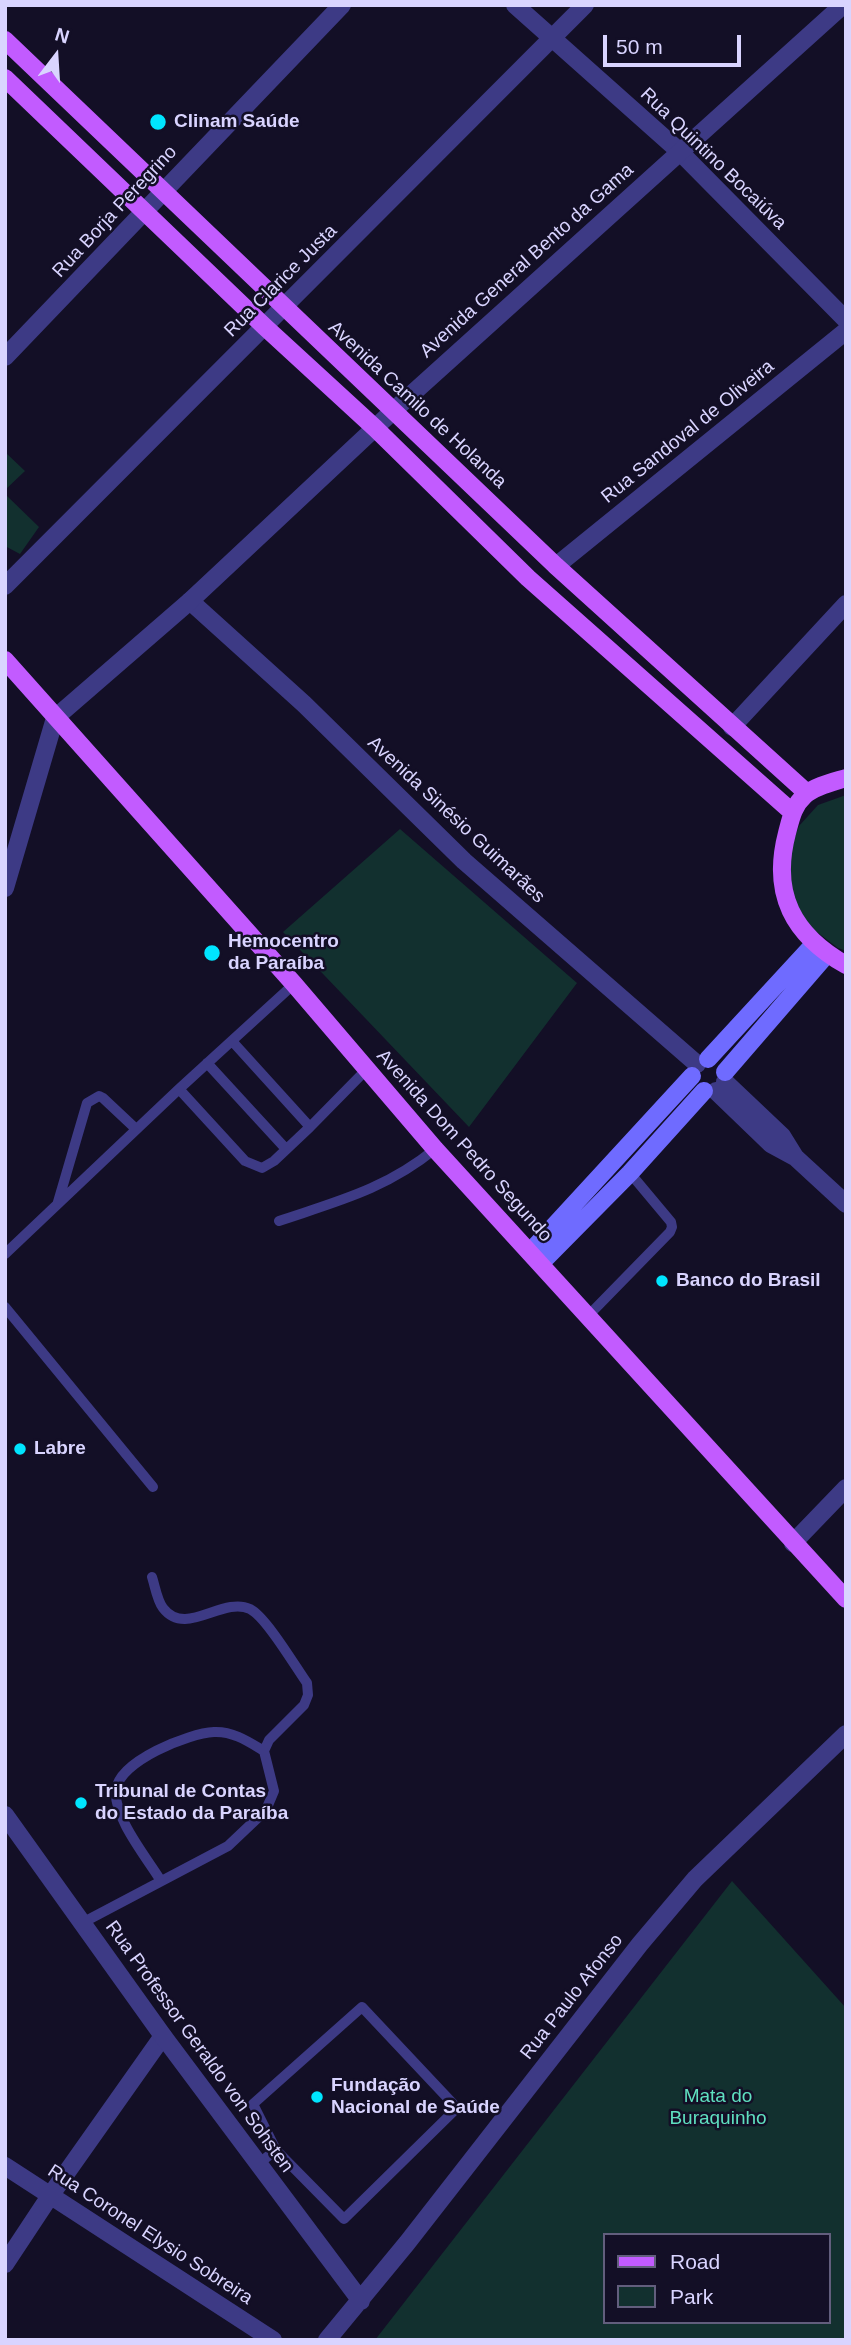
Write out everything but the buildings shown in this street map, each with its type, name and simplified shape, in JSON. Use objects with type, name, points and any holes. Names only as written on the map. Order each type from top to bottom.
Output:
[{"type":"main road","name":"Avenida Camilo de Holanda","points":[[5,40],[556,566],[807,793]]},
{"type":"main road","points":[[5,78],[265,327],[375,428],[528,578],[792,812]]},
{"type":"main road","name":"Avenida Dom Pedro Segundo","points":[[5,660],[294,984],[435,1149],[846,1599]]},
{"type":"main road","points":[[846,778],[807,793],[792,812],[783,848],[783,886],[787,904],[797,924],[820,949],[846,965]]},
{"type":"main road","points":[[536,1258],[699,1067],[820,949]]},
{"type":"main road","points":[[536,1258],[630,1172],[717,1084],[820,949]]},
{"type":"main road","points":[[699,1067],[720,1064],[717,1084]]},
{"type":"main road","points":[[699,1067],[694,1083],[717,1084]]},
{"type":"street","name":"Rua Borja Peregrino","points":[[5,357],[342,5]]},
{"type":"street","name":"Rua Quintino Bocaiúva","points":[[514,5],[679,152],[846,320]]},
{"type":"street","name":"Rua Clarice Justa","points":[[5,586],[584,5]]},
{"type":"street","name":"Avenida General Bento da Gama","points":[[55,718],[190,601],[393,411],[843,5]]},
{"type":"street","name":"Rua Sandoval de Oliveira","points":[[556,566],[846,331]]},
{"type":"street","name":"Avenida Sinésio Guimarães","points":[[190,601],[304,704],[464,861],[699,1067]]},
{"type":"street","points":[[732,727],[846,604]]},
{"type":"street","points":[[5,888],[55,718]]},
{"type":"street","points":[[717,1084],[771,1144],[795,1157],[846,1204]]},
{"type":"street","points":[[793,1543],[846,1488]]},
{"type":"street","name":"Rua Paulo Afonso","points":[[327,2340],[361,2301],[640,1944],[695,1879],[846,1734]]},
{"type":"street","name":"Rua Professor Geraldo von Sohsten","points":[[5,1815],[163,2036],[361,2301]]},
{"type":"street","points":[[5,2264],[163,2036]]},
{"type":"street","name":"Rua Coronel Elysio Sobreira","points":[[5,2166],[272,2340]]},
{"type":"lane","points":[[5,1254],[294,984]]},
{"type":"lane","points":[[232,1041],[310,1127]]},
{"type":"lane","points":[[207,1063],[286,1149]]},
{"type":"lane","points":[[179,1089],[251,1165],[262,1168],[310,1127],[367,1069]]},
{"type":"lane","points":[[57,1204],[87,1103],[99,1096],[103,1098],[136,1129]]},
{"type":"lane","points":[[279,1221],[362,1194],[394,1179],[435,1149]]},
{"type":"lane","points":[[587,1317],[672,1227],[671,1222],[630,1172]]},
{"type":"lane","points":[[5,1307],[153,1488]]},
{"type":"lane","points":[[82,1923],[228,1846],[267,1811],[274,1791],[264,1751],[269,1740],[304,1705],[308,1695],[307,1683],[252,1610],[228,1606],[186,1620],[173,1617],[162,1607],[152,1577]]},
{"type":"lane","points":[[162,1881],[116,1806],[116,1787],[124,1774],[144,1758],[178,1741],[215,1732],[243,1738],[264,1751]]},
{"type":"lane","points":[[362,2007],[457,2108],[344,2218],[276,2150],[253,2104],[362,2007]]},
{"type":"lane","points":[[258,2164],[276,2150]]},
{"type":"green space","points":[[5,452],[25,471],[5,490]]},
{"type":"green space","points":[[5,494],[39,527],[20,554],[5,546]]},
{"type":"green space","points":[[846,795],[846,951],[805,923],[789,886],[788,855],[799,826],[818,805]]},
{"type":"green space","points":[[400,829],[577,983],[469,1127],[283,932]]},
{"type":"green space","name":"Mata do Buraquinho","points":[[732,1881],[846,2008],[846,2340],[375,2340]]},
{"type":"place","name":"Clinam Saúde","points":[[158,122]]},
{"type":"place","name":"Hemocentro da Paraíba","points":[[212,953]]},
{"type":"place","name":"Banco do Brasil","points":[[662,1281]]},
{"type":"place","name":"Labre","points":[[20,1449]]},
{"type":"place","name":"Tribunal de Contas do Estado da Paraíba","points":[[81,1803]]},
{"type":"place","name":"Fundação Nacional de Saúde","points":[[317,2097]]}]
